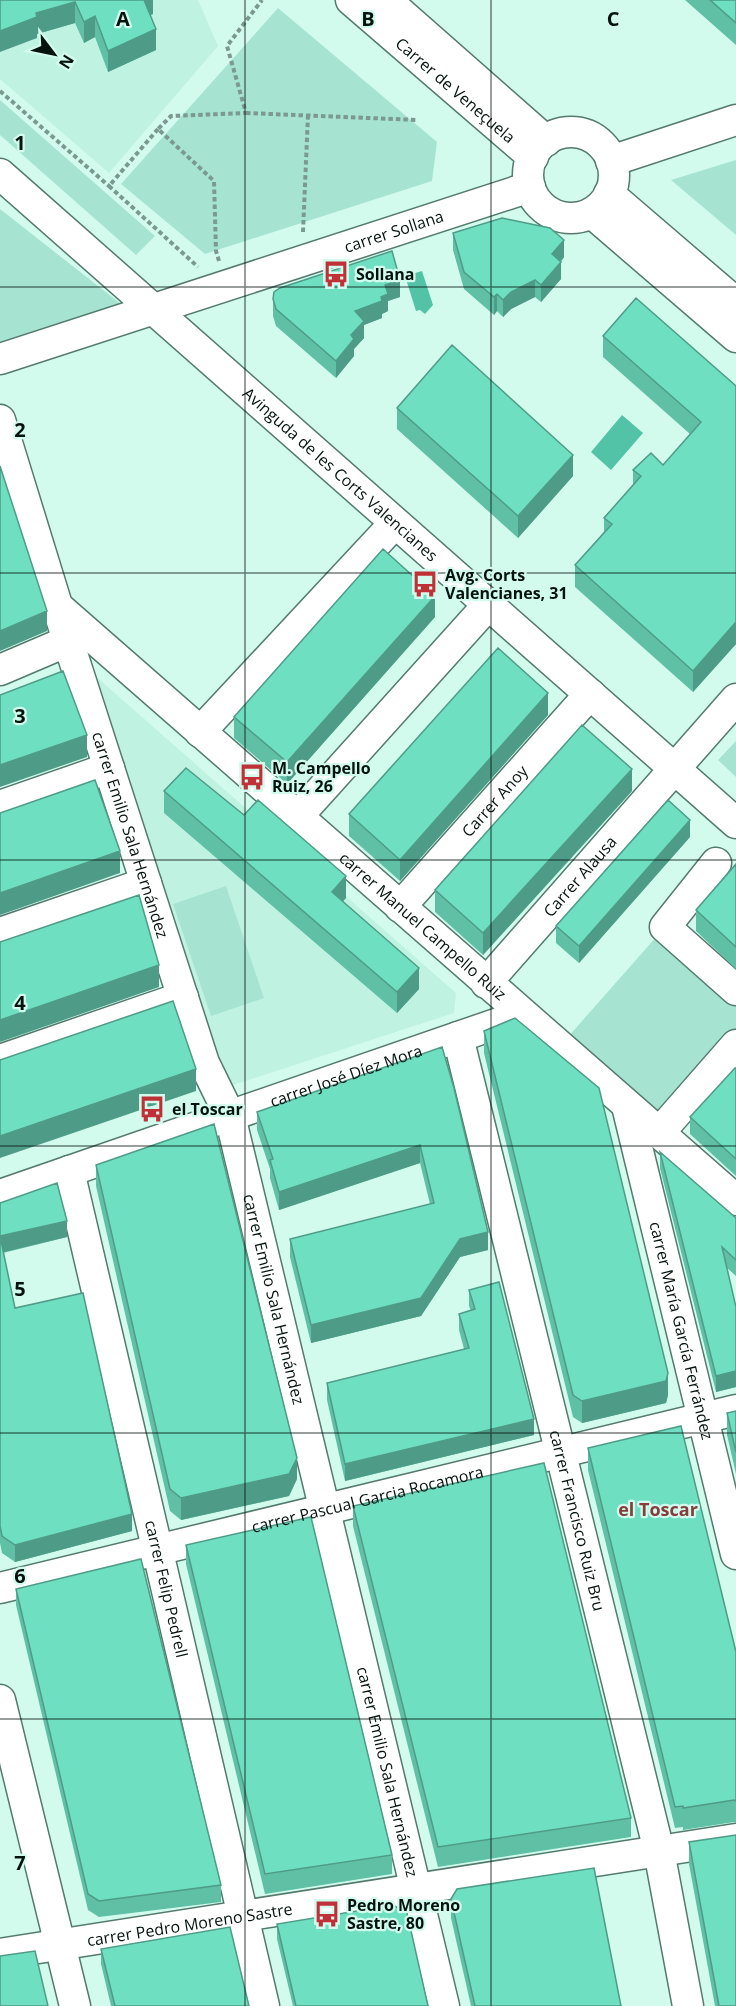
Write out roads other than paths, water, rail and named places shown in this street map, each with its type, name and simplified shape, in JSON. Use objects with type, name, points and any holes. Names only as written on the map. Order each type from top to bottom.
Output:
[{"type":"street","name":"Carrer de Veneçuela","points":[[351,0],[540,149]]},
{"type":"street","name":"Carrer de Veneçuela","points":[[387,0],[540,149]]},
{"type":"street","points":[[611,161],[736,120]]},
{"type":"street","points":[[565,133],[588,136],[603,147],[611,161],[614,178],[601,203],[572,218],[552,214],[542,207],[530,187],[528,177],[540,149],[565,133]]},
{"type":"street","name":"Avinguda de les Corts Valencianes","points":[[0,174],[736,823]]},
{"type":"street","name":"carrer Sollana","points":[[0,359],[530,187]]},
{"type":"street","points":[[601,203],[736,303]]},
{"type":"street","points":[[601,203],[736,338]]},
{"type":"street","name":"carrer Emilio Sala Hernández","points":[[0,420],[71,651],[204,1064],[230,1116],[444,2006]]},
{"type":"street","points":[[200,732],[227,690],[395,523]]},
{"type":"street","points":[[297,817],[488,605]]},
{"type":"street","name":"carrer Manuel Campello Ruiz","points":[[57,606],[736,1200]]},
{"type":"street","points":[[0,670],[71,651],[81,652],[92,648],[109,651]]},
{"type":"street","name":"Carrer Anoy","points":[[399,907],[590,694]]},
{"type":"street","name":"Carrer Alausa","points":[[486,983],[736,699]]},
{"type":"street","points":[[0,806],[109,768]]},
{"type":"street","points":[[716,863],[664,927],[736,990]]},
{"type":"street","points":[[0,933],[146,883]]},
{"type":"street","points":[[0,1060],[183,997]]},
{"type":"street","name":"carrer José Díez Mora","points":[[0,1195],[522,1015]]},
{"type":"street","name":"carrer Francisco Ruiz Bru","points":[[458,1037],[659,1851],[688,2006]]},
{"type":"street","points":[[659,1133],[736,1045]]},
{"type":"street","name":"carrer María García Ferrández","points":[[627,1106],[736,1554]]},
{"type":"street","name":"carrer Felip Pedrell","points":[[69,1171],[264,2006]]},
{"type":"street","name":"carrer Pascual Garcia Rocamora","points":[[0,1588],[736,1410]]},
{"type":"street","points":[[0,1700],[75,2006]]},
{"type":"street","name":"carrer Pedro Moreno Sastre","points":[[0,1954],[736,1839]]},
{"type":"place","name":"Sollana","points":[[336,274]]},
{"type":"place","name":"Avg. Corts Valencianes, 31","points":[[425,584]]},
{"type":"place","name":"M. Campello Ruiz, 26","points":[[252,777]]},
{"type":"place","name":"el Toscar","points":[[152,1109]]},
{"type":"place","name":"Pedro Moreno Sastre, 80","points":[[327,1914]]},
{"type":"district","name":"el Toscar","points":[[658,1509]]}]
